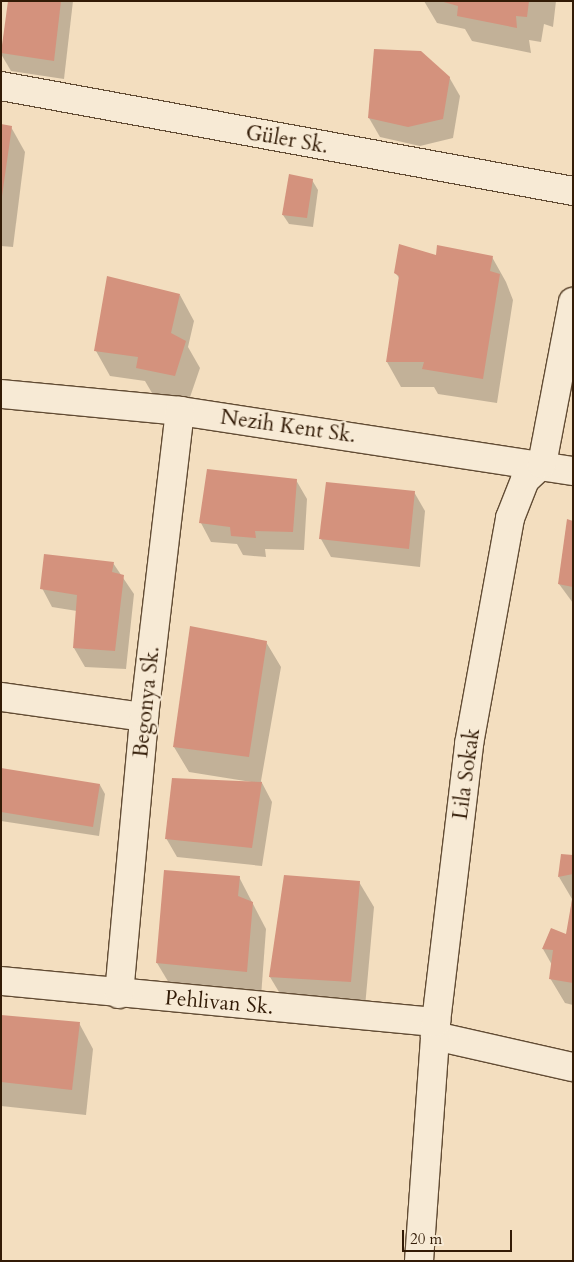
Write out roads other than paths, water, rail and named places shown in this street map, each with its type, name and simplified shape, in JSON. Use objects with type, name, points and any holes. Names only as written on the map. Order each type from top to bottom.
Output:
[{"type":"street","name":"Güler Sk.","points":[[1,86],[573,191]]},
{"type":"street","points":[[542,464],[573,302]]},
{"type":"street","name":"Nezih Kent Sk.","points":[[1,394],[180,411],[542,464],[573,471]]},
{"type":"street","name":"Begonya Sk.","points":[[119,994],[144,717],[180,411]]},
{"type":"street","name":"Lila Sokak","points":[[419,1261],[436,1029],[469,744],[510,518],[525,480],[542,464]]},
{"type":"street","points":[[1,697],[144,717]]},
{"type":"street","name":"Pehlivan Sk.","points":[[1,981],[436,1029],[573,1067]]}]
